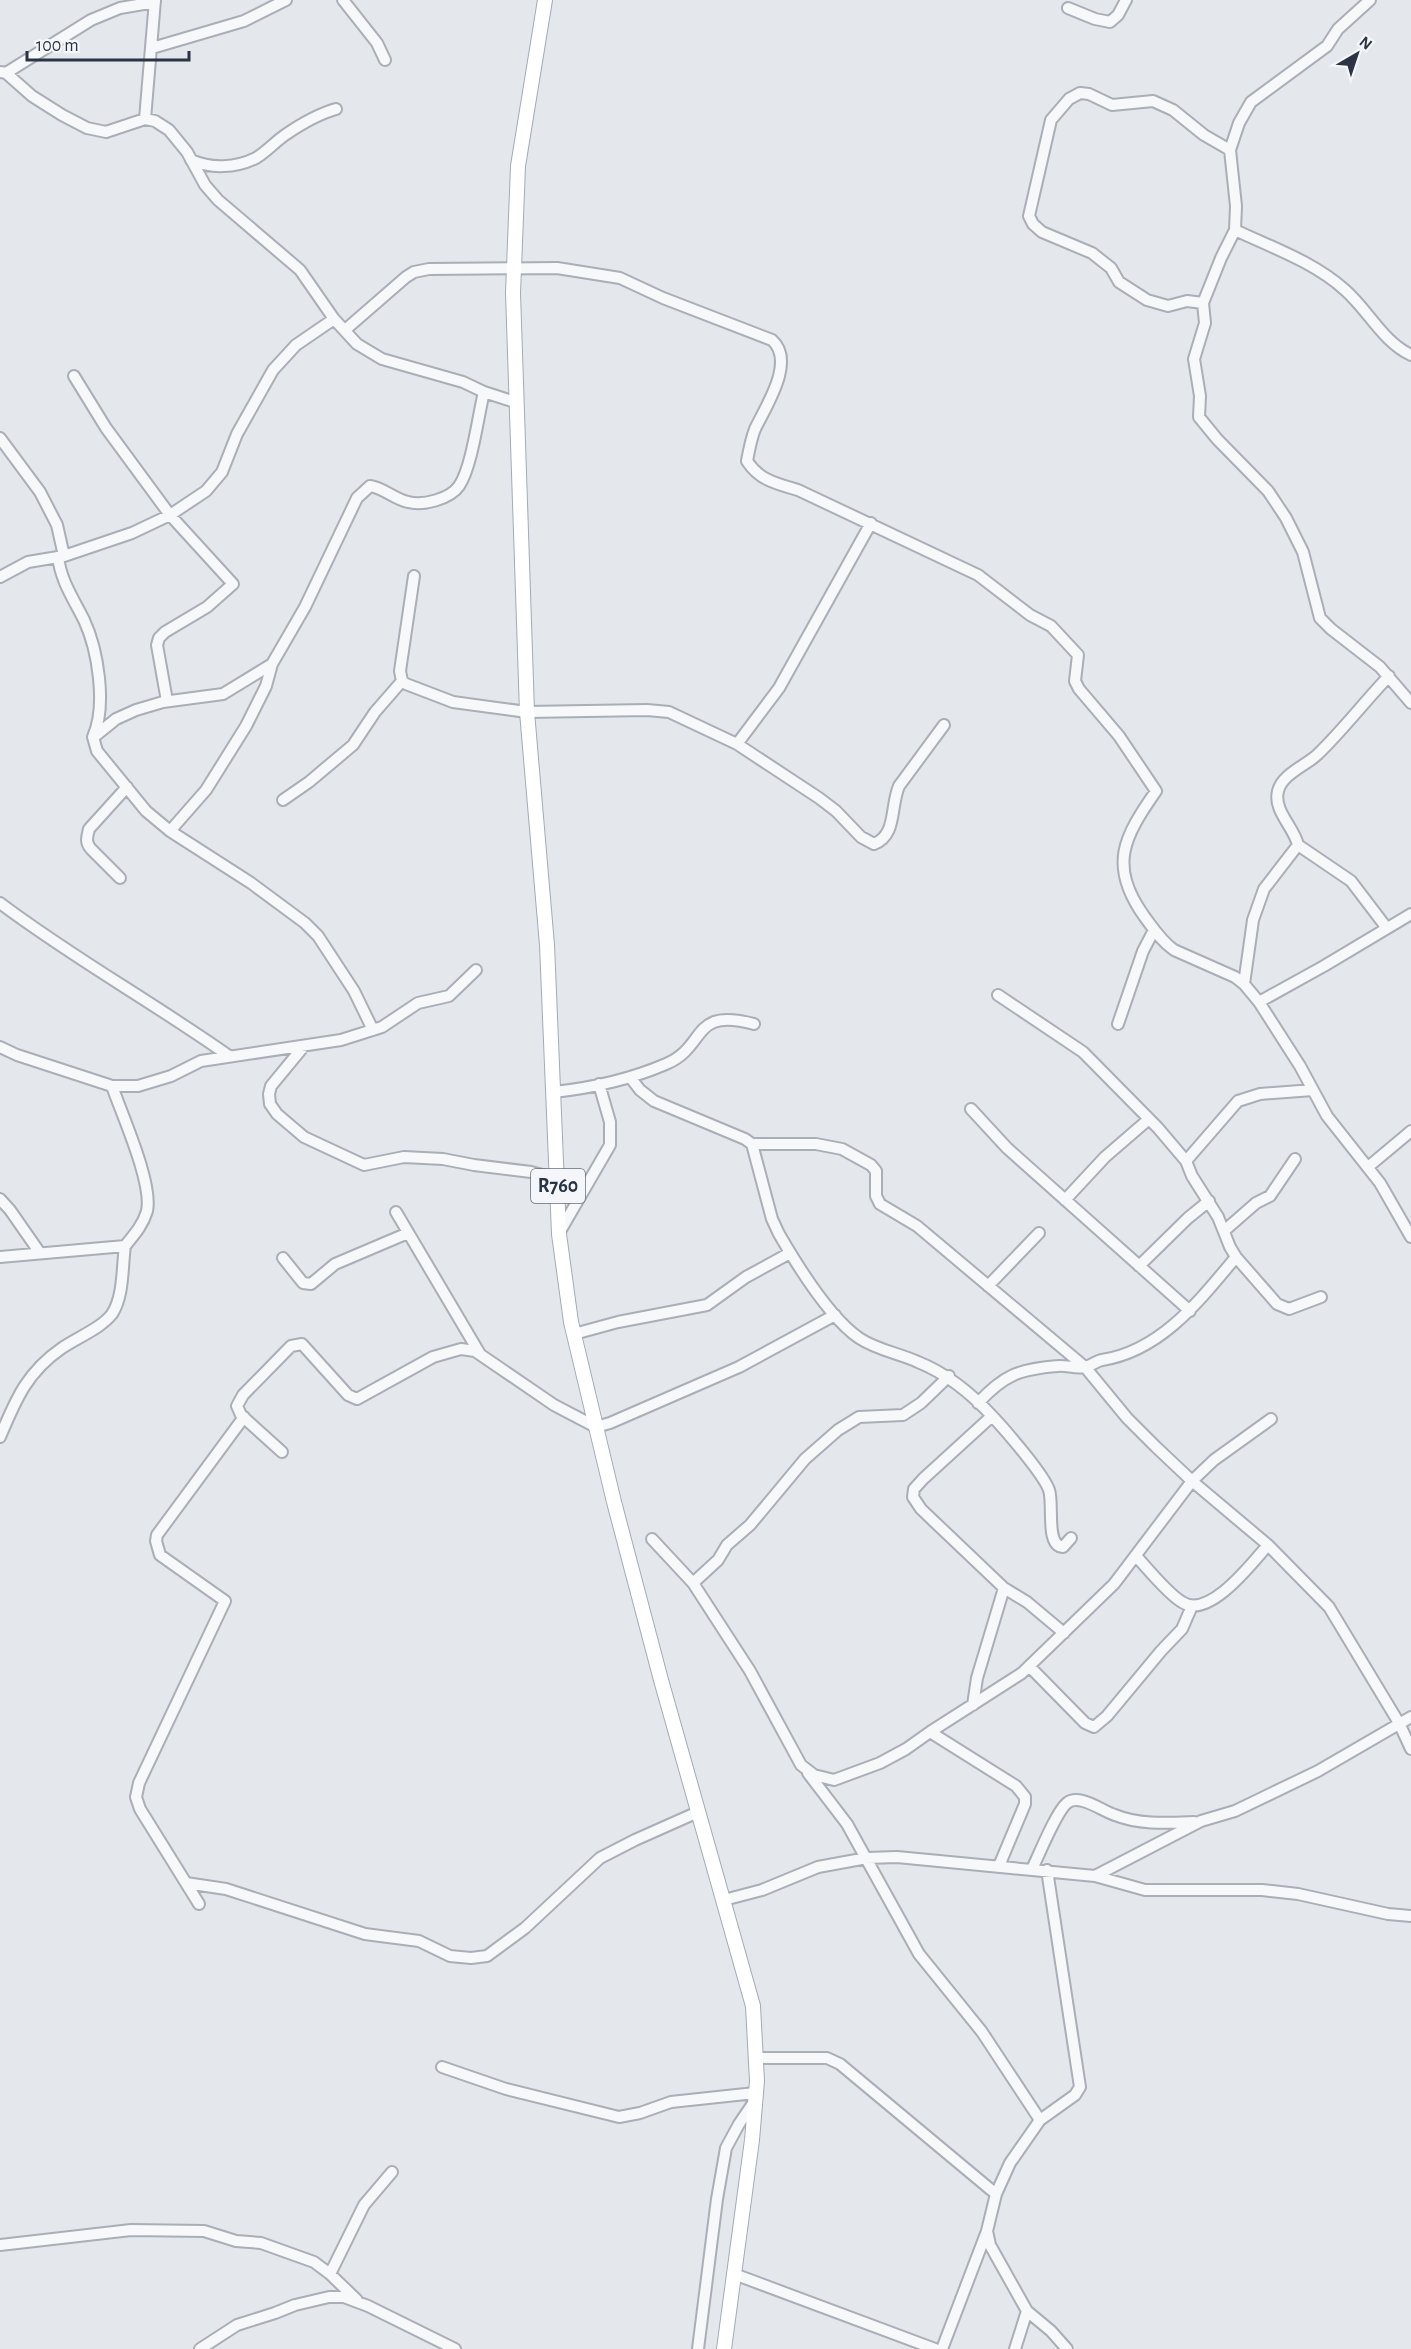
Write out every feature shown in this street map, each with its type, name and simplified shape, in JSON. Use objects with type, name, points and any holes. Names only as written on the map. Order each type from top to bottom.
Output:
[{"type":"main road","name":"R760","points":[[545,0],[518,166],[513,270],[515,402],[527,712],[547,945],[559,1234],[562,1270],[574,1334],[596,1427],[661,1680],[753,2006],[756,2058],[752,2140],[724,2349]]},
{"type":"street","points":[[152,48],[244,21],[286,0]]},
{"type":"street","points":[[343,0],[377,43],[385,60]]},
{"type":"street","points":[[1068,8],[1095,19],[1110,22],[1118,15],[1126,0]]},
{"type":"street","points":[[1370,0],[1338,29],[1327,46],[1251,102],[1239,123],[1230,150],[1236,206],[1235,230],[1203,303],[1205,323],[1194,359],[1200,396],[1199,417],[1217,439],[1268,490],[1286,518],[1303,552],[1320,618],[1389,676],[1411,703]]},
{"type":"street","points":[[145,119],[155,1],[120,8],[92,20],[3,73],[62,116],[87,128],[106,132],[145,119],[155,121],[169,130],[192,160],[205,185],[218,200],[300,270],[334,319],[357,344],[382,359],[463,382],[515,402]]},
{"type":"street","points":[[1203,303],[1187,301],[1168,306],[1147,300],[1119,282],[1111,268],[1092,253],[1042,232],[1033,224],[1029,216],[1051,120],[1069,99],[1080,93],[1089,94],[1112,105],[1153,101],[1173,110],[1204,135],[1230,150]]},
{"type":"street","points":[[192,160],[214,167],[248,161],[311,118],[336,109]]},
{"type":"street","points":[[1235,230],[1323,272],[1347,291],[1398,348],[1411,355]]},
{"type":"street","points":[[345,330],[414,272],[429,269],[557,268],[620,279],[772,340],[779,346],[782,360],[778,379],[755,431],[747,461],[754,471],[770,482],[798,490],[978,575],[1030,615],[1051,626],[1078,655],[1075,681],[1079,689],[1119,736],[1156,791],[1138,817],[1129,837],[1123,861],[1124,881],[1128,891],[1154,930],[1174,950],[1235,977],[1259,1002],[1327,1116],[1380,1183],[1411,1237]]},
{"type":"street","points":[[0,577],[28,562],[61,556],[132,533],[170,515],[206,491],[217,481],[237,434],[273,370],[296,345],[334,319]]},
{"type":"street","points":[[74,376],[100,419],[170,515],[233,584],[207,607],[159,638],[157,645],[167,701]]},
{"type":"street","points":[[170,831],[206,790],[246,726],[266,686],[272,664],[297,623],[357,498],[365,488],[370,486],[375,486],[400,500],[419,503],[453,493],[460,484],[466,467],[484,392]]},
{"type":"street","points":[[0,438],[40,492],[57,525],[64,583],[93,641],[100,707],[99,725],[93,737],[97,751],[146,811],[170,831],[251,883],[305,923],[329,950],[354,991],[373,1030]]},
{"type":"street","points":[[737,744],[779,688],[871,523]]},
{"type":"street","points":[[414,576],[400,671],[402,681],[412,688],[453,702],[527,712],[647,710],[669,712],[737,744],[819,798],[861,837],[874,844],[883,841],[889,833],[898,786],[944,725]]},
{"type":"street","points":[[93,737],[116,719],[136,710],[167,701],[223,694],[272,664]]},
{"type":"street","points":[[1386,927],[1351,880],[1298,845],[1296,836],[1279,806],[1278,789],[1286,779],[1317,755],[1389,676]]},
{"type":"street","points":[[283,800],[309,782],[353,745],[375,712],[402,681]]},
{"type":"street","points":[[120,878],[91,849],[87,844],[87,838],[89,829],[127,787]]},
{"type":"street","points":[[1244,984],[1253,920],[1264,889],[1298,845]]},
{"type":"street","points":[[0,903],[64,948],[177,1019],[229,1056]]},
{"type":"street","points":[[1259,1002],[1411,914]]},
{"type":"street","points":[[1118,1024],[1143,951],[1154,930]]},
{"type":"street","points":[[0,1047],[17,1055],[112,1086],[138,1086],[171,1076],[201,1061],[341,1040],[373,1030],[396,1020],[418,1002],[449,996],[476,970]]},
{"type":"street","points":[[998,995],[1083,1052],[1149,1119],[1186,1161],[1236,1257],[1277,1304],[1289,1309],[1322,1297]]},
{"type":"street","points":[[554,1092],[630,1077],[670,1062],[713,1022],[736,1019],[754,1024]]},
{"type":"street","points":[[304,1046],[271,1086],[269,1094],[270,1104],[277,1114],[304,1137],[364,1165],[404,1157],[443,1159],[531,1172],[558,1179]]},
{"type":"street","points":[[630,1077],[639,1090],[654,1101],[752,1144],[816,1144],[842,1149],[871,1165],[876,1171],[876,1196],[880,1204],[916,1226],[1085,1367],[1127,1418],[1192,1481],[1268,1545],[1329,1607],[1399,1723],[1411,1749]]},
{"type":"street","points":[[559,1234],[610,1145],[610,1122],[599,1084]]},
{"type":"street","points":[[0,1437],[26,1381],[61,1349],[103,1323],[112,1313],[119,1297],[125,1246],[139,1231],[147,1210],[148,1195],[144,1175],[112,1086]]},
{"type":"street","points":[[1186,1161],[1238,1101],[1260,1094],[1313,1090]]},
{"type":"street","points":[[971,1110],[1007,1148],[1190,1311]]},
{"type":"street","points":[[1065,1200],[1105,1156],[1149,1119]]},
{"type":"street","points":[[1368,1167],[1411,1131]]},
{"type":"street","points":[[752,1144],[772,1219],[790,1253],[835,1316],[857,1337],[873,1346],[917,1361],[949,1376],[992,1416],[1046,1483],[1051,1501],[1054,1544],[1063,1547],[1071,1538]]},
{"type":"street","points":[[1224,1231],[1256,1203],[1270,1196],[1295,1159]]},
{"type":"street","points":[[0,1199],[40,1253]]},
{"type":"street","points":[[1139,1266],[1188,1218],[1209,1202]]},
{"type":"street","points":[[396,1212],[480,1355]]},
{"type":"street","points":[[283,1258],[303,1283],[311,1284],[335,1264],[408,1233]]},
{"type":"street","points":[[988,1286],[1039,1233]]},
{"type":"street","points":[[0,1257],[125,1246]]},
{"type":"street","points":[[574,1334],[618,1322],[707,1305],[746,1277],[790,1253]]},
{"type":"street","points":[[978,1403],[995,1384],[1017,1373],[1059,1365],[1085,1367],[1100,1360],[1122,1355],[1152,1340],[1190,1311],[1236,1257]]},
{"type":"street","points":[[282,1452],[244,1418],[237,1406],[243,1395],[291,1346],[297,1344],[302,1344],[348,1395],[357,1399],[433,1357],[460,1349],[475,1351],[554,1405],[596,1427],[739,1367],[835,1316]]},
{"type":"street","points":[[693,1583],[718,1560],[727,1545],[750,1525],[806,1459],[838,1430],[859,1417],[903,1415],[921,1403],[949,1376]]},
{"type":"street","points":[[992,1416],[923,1479],[914,1489],[913,1497],[921,1509],[1004,1588],[1028,1602],[1064,1633]]},
{"type":"street","points":[[200,1904],[136,1802],[136,1791],[225,1601],[160,1555],[156,1541],[198,1479],[244,1418]]},
{"type":"street","points":[[806,1770],[823,1779],[834,1780],[880,1763],[906,1749],[1029,1666],[1114,1584],[1192,1481],[1214,1460],[1271,1419]]},
{"type":"street","points":[[652,1539],[693,1583],[750,1671],[801,1765],[847,1824],[919,1954],[982,2032],[1040,2120]]},
{"type":"street","points":[[1136,1556],[1182,1602],[1192,1606],[1205,1604],[1235,1583],[1268,1545]]},
{"type":"street","points":[[973,1705],[977,1678],[1004,1588]]},
{"type":"street","points":[[1029,1666],[1086,1723],[1094,1727],[1107,1716],[1182,1629],[1192,1606]]},
{"type":"street","points":[[1095,1876],[1201,1821],[1234,1812],[1318,1771],[1411,1717]]},
{"type":"street","points":[[930,1732],[1016,1786],[1025,1797],[1025,1804],[999,1866]]},
{"type":"street","points":[[1032,1869],[1057,1817],[1066,1803],[1073,1800],[1117,1816],[1141,1821],[1201,1821]]},
{"type":"street","points":[[186,1883],[226,1889],[365,1934],[419,1941],[450,1956],[471,1958],[487,1956],[525,1928],[600,1858],[699,1812]]},
{"type":"street","points":[[724,1900],[762,1890],[818,1867],[867,1858],[897,1857],[1095,1876],[1145,1890],[1262,1890],[1298,1894],[1388,1914],[1411,1916]]},
{"type":"street","points":[[942,2349],[987,2231],[996,2194],[1010,2163],[1040,2120],[1075,2095],[1080,2084],[1047,1870]]},
{"type":"street","points":[[756,2058],[827,2058],[840,2064],[996,2194]]},
{"type":"street","points":[[442,2067],[506,2089],[619,2117],[634,2115],[671,2102],[755,2097]]},
{"type":"street","points":[[698,2349],[717,2199],[726,2148],[755,2097]]},
{"type":"street","points":[[330,2274],[364,2205],[392,2172]]},
{"type":"street","points":[[0,2245],[131,2230],[204,2231],[236,2241],[261,2243],[314,2262],[357,2300]]},
{"type":"street","points":[[987,2231],[990,2245],[1027,2311],[1068,2349]]},
{"type":"street","points":[[734,2274],[935,2349]]},
{"type":"street","points":[[200,2349],[237,2325],[295,2305],[329,2297],[357,2300],[454,2349]]},
{"type":"street","points":[[1015,2349],[1027,2311]]}]
